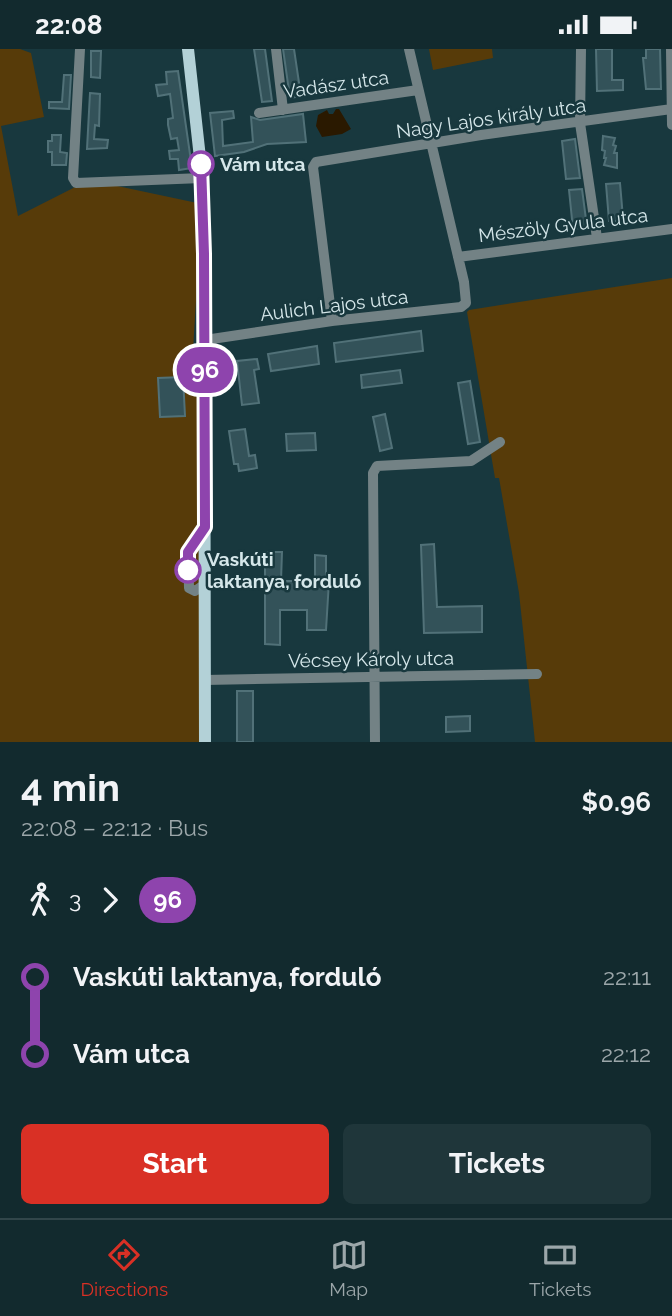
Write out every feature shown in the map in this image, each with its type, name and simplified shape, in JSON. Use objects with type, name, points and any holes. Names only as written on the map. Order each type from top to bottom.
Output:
[{"type":"main road","points":[[188,49],[202,178],[205,340],[205,742]]},
{"type":"street","points":[[80,49],[73,178],[76,183],[202,178]]},
{"type":"street","points":[[276,49],[283,110]]},
{"type":"street","points":[[409,49],[458,257]]},
{"type":"street","points":[[581,49],[580,123],[597,238]]},
{"type":"street","points":[[671,49],[672,125]]},
{"type":"street","name":"Vadász utca","points":[[259,113],[418,90]]},
{"type":"street","name":"Nagy Lajos király utca","points":[[331,321],[313,167],[316,162],[671,109]]},
{"type":"street","name":"Mészöly Gyula utca","points":[[458,257],[672,229]]},
{"type":"street","name":"Aulich Lajos utca","points":[[205,340],[331,321],[461,307],[467,303],[458,257]]},
{"type":"street","points":[[375,742],[373,473],[377,466],[471,461],[500,442]]},
{"type":"street","name":"Vécsey Károly utca","points":[[205,680],[537,674]]},
{"type":"street","points":[[370,742],[373,676]]},
{"type":"shaded area","points":[[0,49],[20,49],[31,53],[44,117],[1,126],[18,216],[89,180],[202,204],[193,350],[200,350],[203,742],[0,742]]},
{"type":"shaded area","points":[[429,49],[492,49],[493,58],[433,70]]},
{"type":"shaded area","points":[[339,109],[351,129],[342,134],[322,137],[316,126],[318,115],[327,110],[329,114],[333,114]]},
{"type":"shaded area","points":[[672,278],[672,742],[535,742],[519,593],[499,478],[495,478],[467,312]]},
{"type":"building","points":[[254,49],[265,49],[272,101],[262,102]]},
{"type":"building","points":[[283,49],[294,49],[301,96],[290,98]]},
{"type":"building","points":[[596,49],[612,49],[612,80],[623,80],[623,90],[597,91]]},
{"type":"building","points":[[646,49],[660,49],[661,89],[646,89],[643,58],[646,58]]},
{"type":"building","points":[[91,51],[101,51],[100,78],[91,77]]},
{"type":"building","points":[[178,71],[192,168],[179,170],[178,159],[170,159],[169,151],[179,150],[177,138],[171,139],[168,125],[168,119],[173,118],[170,94],[158,96],[156,85],[167,84],[166,72]]},
{"type":"building","points":[[64,75],[71,75],[69,109],[49,108],[49,102],[62,102]]},
{"type":"building","points":[[90,93],[100,94],[99,126],[95,125],[94,139],[108,140],[107,148],[87,149]]},
{"type":"building","points":[[233,111],[234,118],[222,120],[223,146],[253,142],[251,117],[260,120],[303,114],[306,142],[267,144],[244,152],[215,156],[210,113]]},
{"type":"building","points":[[52,135],[61,135],[60,152],[67,153],[66,165],[52,165],[52,152],[48,152],[48,141],[52,141]]},
{"type":"building","points":[[603,136],[615,138],[613,145],[616,146],[614,153],[617,153],[617,168],[604,165],[606,158],[605,151],[602,150]]},
{"type":"building","points":[[575,139],[580,178],[566,179],[562,141]]},
{"type":"building","points":[[620,183],[623,218],[621,221],[609,221],[606,184]]},
{"type":"building","points":[[582,189],[587,227],[573,229],[569,190]]},
{"type":"building","points":[[421,331],[423,351],[336,362],[334,343]]},
{"type":"building","points":[[317,346],[319,364],[271,371],[268,354]]},
{"type":"building","points":[[257,359],[259,369],[254,370],[259,403],[242,405],[237,361]]},
{"type":"building","points":[[400,370],[402,383],[362,388],[361,375]]},
{"type":"building","points":[[183,377],[185,416],[160,417],[158,378]]},
{"type":"building","points":[[470,381],[480,442],[468,444],[458,383]]},
{"type":"building","points":[[385,414],[392,448],[380,451],[373,417]]},
{"type":"building","points":[[245,429],[249,456],[255,455],[257,468],[239,471],[238,464],[234,464],[229,431]]},
{"type":"building","points":[[315,433],[316,450],[287,451],[286,434]]},
{"type":"building","points":[[434,544],[437,607],[482,606],[482,632],[424,633],[421,545]]},
{"type":"building","points":[[265,552],[282,552],[281,581],[315,581],[315,555],[326,556],[326,581],[329,581],[326,630],[307,630],[307,610],[280,610],[280,645],[265,644]]},
{"type":"building","points":[[237,691],[253,691],[253,742],[237,742]]},
{"type":"building","points":[[470,716],[470,731],[446,732],[446,717]]},
{"type":"bus line","name":"96","points":[[188,570],[188,552],[205,527],[201,164]]},
{"type":"place","name":"Vám utca","points":[[201,164]]},
{"type":"place","name":"Vaskúti laktanya, forduló","points":[[188,570]]}]
